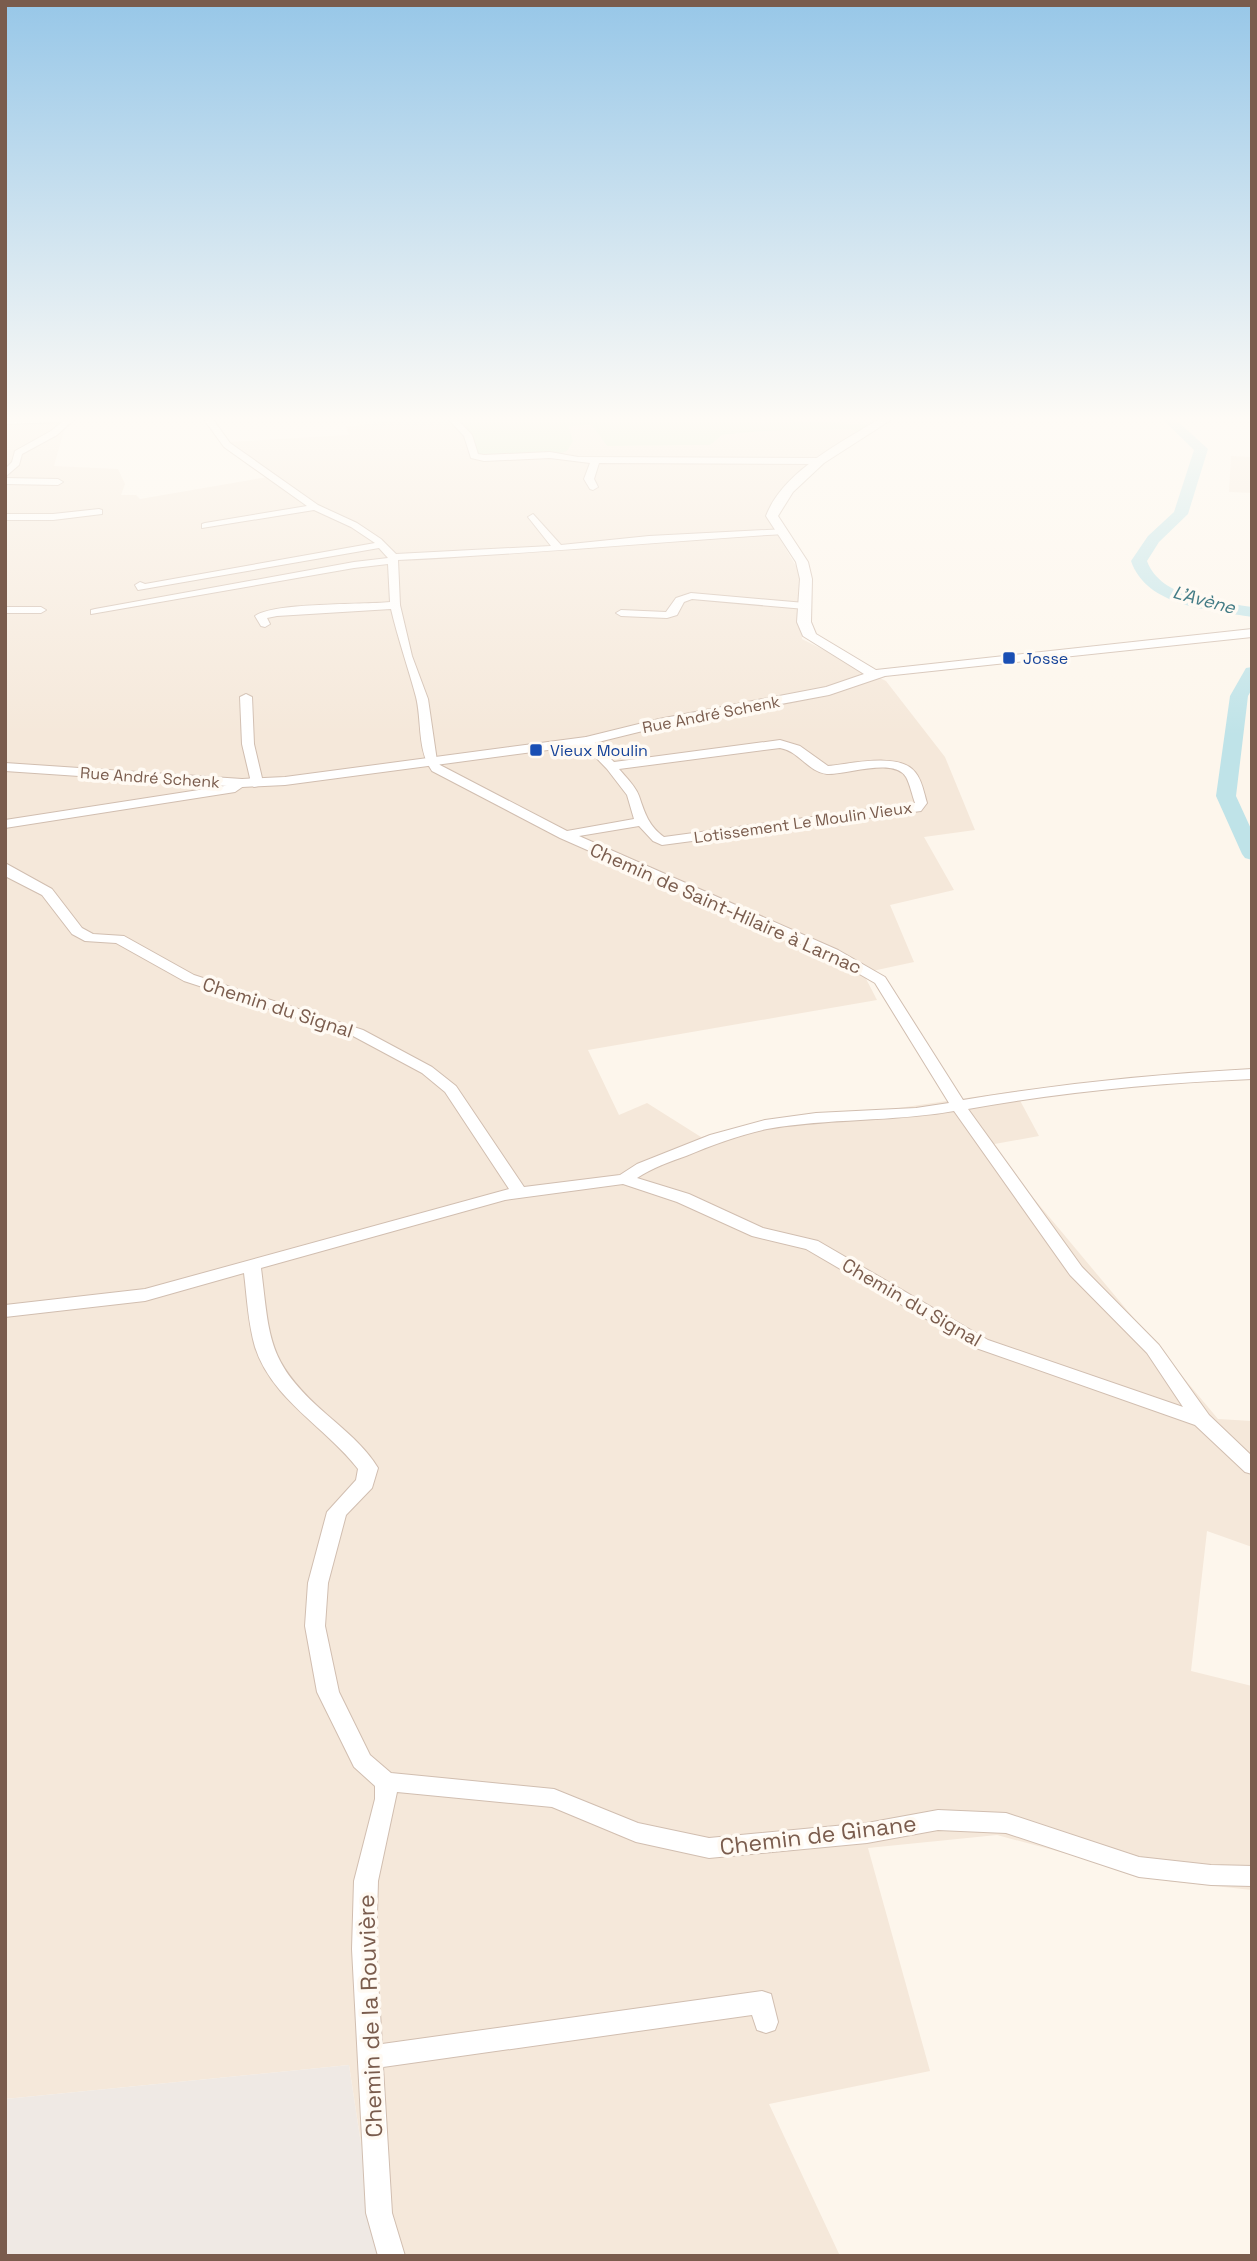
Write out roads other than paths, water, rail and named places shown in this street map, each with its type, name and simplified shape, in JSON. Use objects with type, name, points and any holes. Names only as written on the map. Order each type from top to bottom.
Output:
[{"type":"street","points":[[205,526],[219,524]]},
{"type":"street","points":[[349,524],[382,545],[393,559],[395,604],[407,656],[422,699],[432,761]]},
{"type":"street","points":[[538,524],[558,548]]},
{"type":"street","points":[[778,524],[802,562],[806,579],[804,622],[810,636],[874,674]]},
{"type":"street","points":[[95,612],[393,559],[558,548],[649,538],[783,531]]},
{"type":"street","points":[[140,585],[142,588],[382,545]]},
{"type":"street","points":[[621,613],[667,615],[673,613],[680,600],[691,596],[805,607]]},
{"type":"street","points":[[265,624],[260,616],[294,609],[350,610],[395,604]]},
{"type":"street","points":[[5,610],[41,610]]},
{"type":"street","name":"Rue André Schenk","points":[[5,767],[248,783],[586,741],[659,723],[829,691],[874,674],[1251,633]]},
{"type":"street","points":[[5,824],[235,788],[248,783],[256,778],[248,744],[246,697]]},
{"type":"street","name":"Lotissement Le Moulin Vieux","points":[[586,741],[611,766],[633,795],[632,803],[655,838],[671,842],[917,808],[921,803],[909,772],[904,767],[885,764],[827,770],[818,768],[798,748],[791,745],[780,744],[611,766]]},
{"type":"street","name":"Chemin de Saint-Hilaire à Larnac","points":[[432,761],[436,768],[565,835],[832,953],[880,980],[959,1107],[1076,1271],[1153,1349],[1202,1420],[1252,1467]]},
{"type":"street","points":[[565,835],[643,821]]},
{"type":"street","name":"Chemin du Signal","points":[[5,867],[10,873],[47,892],[77,931],[90,938],[120,939],[189,978],[358,1033],[426,1070],[451,1088],[519,1192]]},
{"type":"street","points":[[5,1311],[145,1295],[519,1192],[624,1179],[643,1167],[704,1143],[765,1125],[816,1118],[959,1107],[1014,1096],[1170,1078],[1252,1074]]},
{"type":"street","name":"Chemin du Signal","points":[[624,1179],[683,1198],[758,1232],[812,1245],[982,1344],[1202,1420]]},
{"type":"street","points":[[252,1264],[262,1339],[270,1362],[291,1391],[356,1450],[368,1468],[365,1483],[337,1512],[318,1583],[315,1626],[328,1692],[362,1761],[386,1782]]},
{"type":"street","name":"Chemin de Ginane","points":[[386,1782],[554,1798],[636,1832],[709,1848],[867,1833],[938,1820],[1006,1823],[1139,1867],[1211,1875],[1252,1876]]},
{"type":"street","name":"Chemin de la Rouvière","points":[[386,1782],[386,1799],[366,1881],[364,1949],[379,2213],[392,2256]]},
{"type":"street","points":[[370,2057],[762,2002],[766,2022]]},
{"type":"waterway","name":"L'Avène","points":[[1170,524],[1153,539],[1139,561],[1145,577],[1154,585],[1180,597],[1252,612]]},
{"type":"waterway","name":"L'Avène","points":[[1252,672],[1239,696],[1226,796],[1252,854]]},
{"type":"place","name":"Josse","points":[[1009,658]]},
{"type":"place","name":"Vieux Moulin","points":[[536,750]]}]
